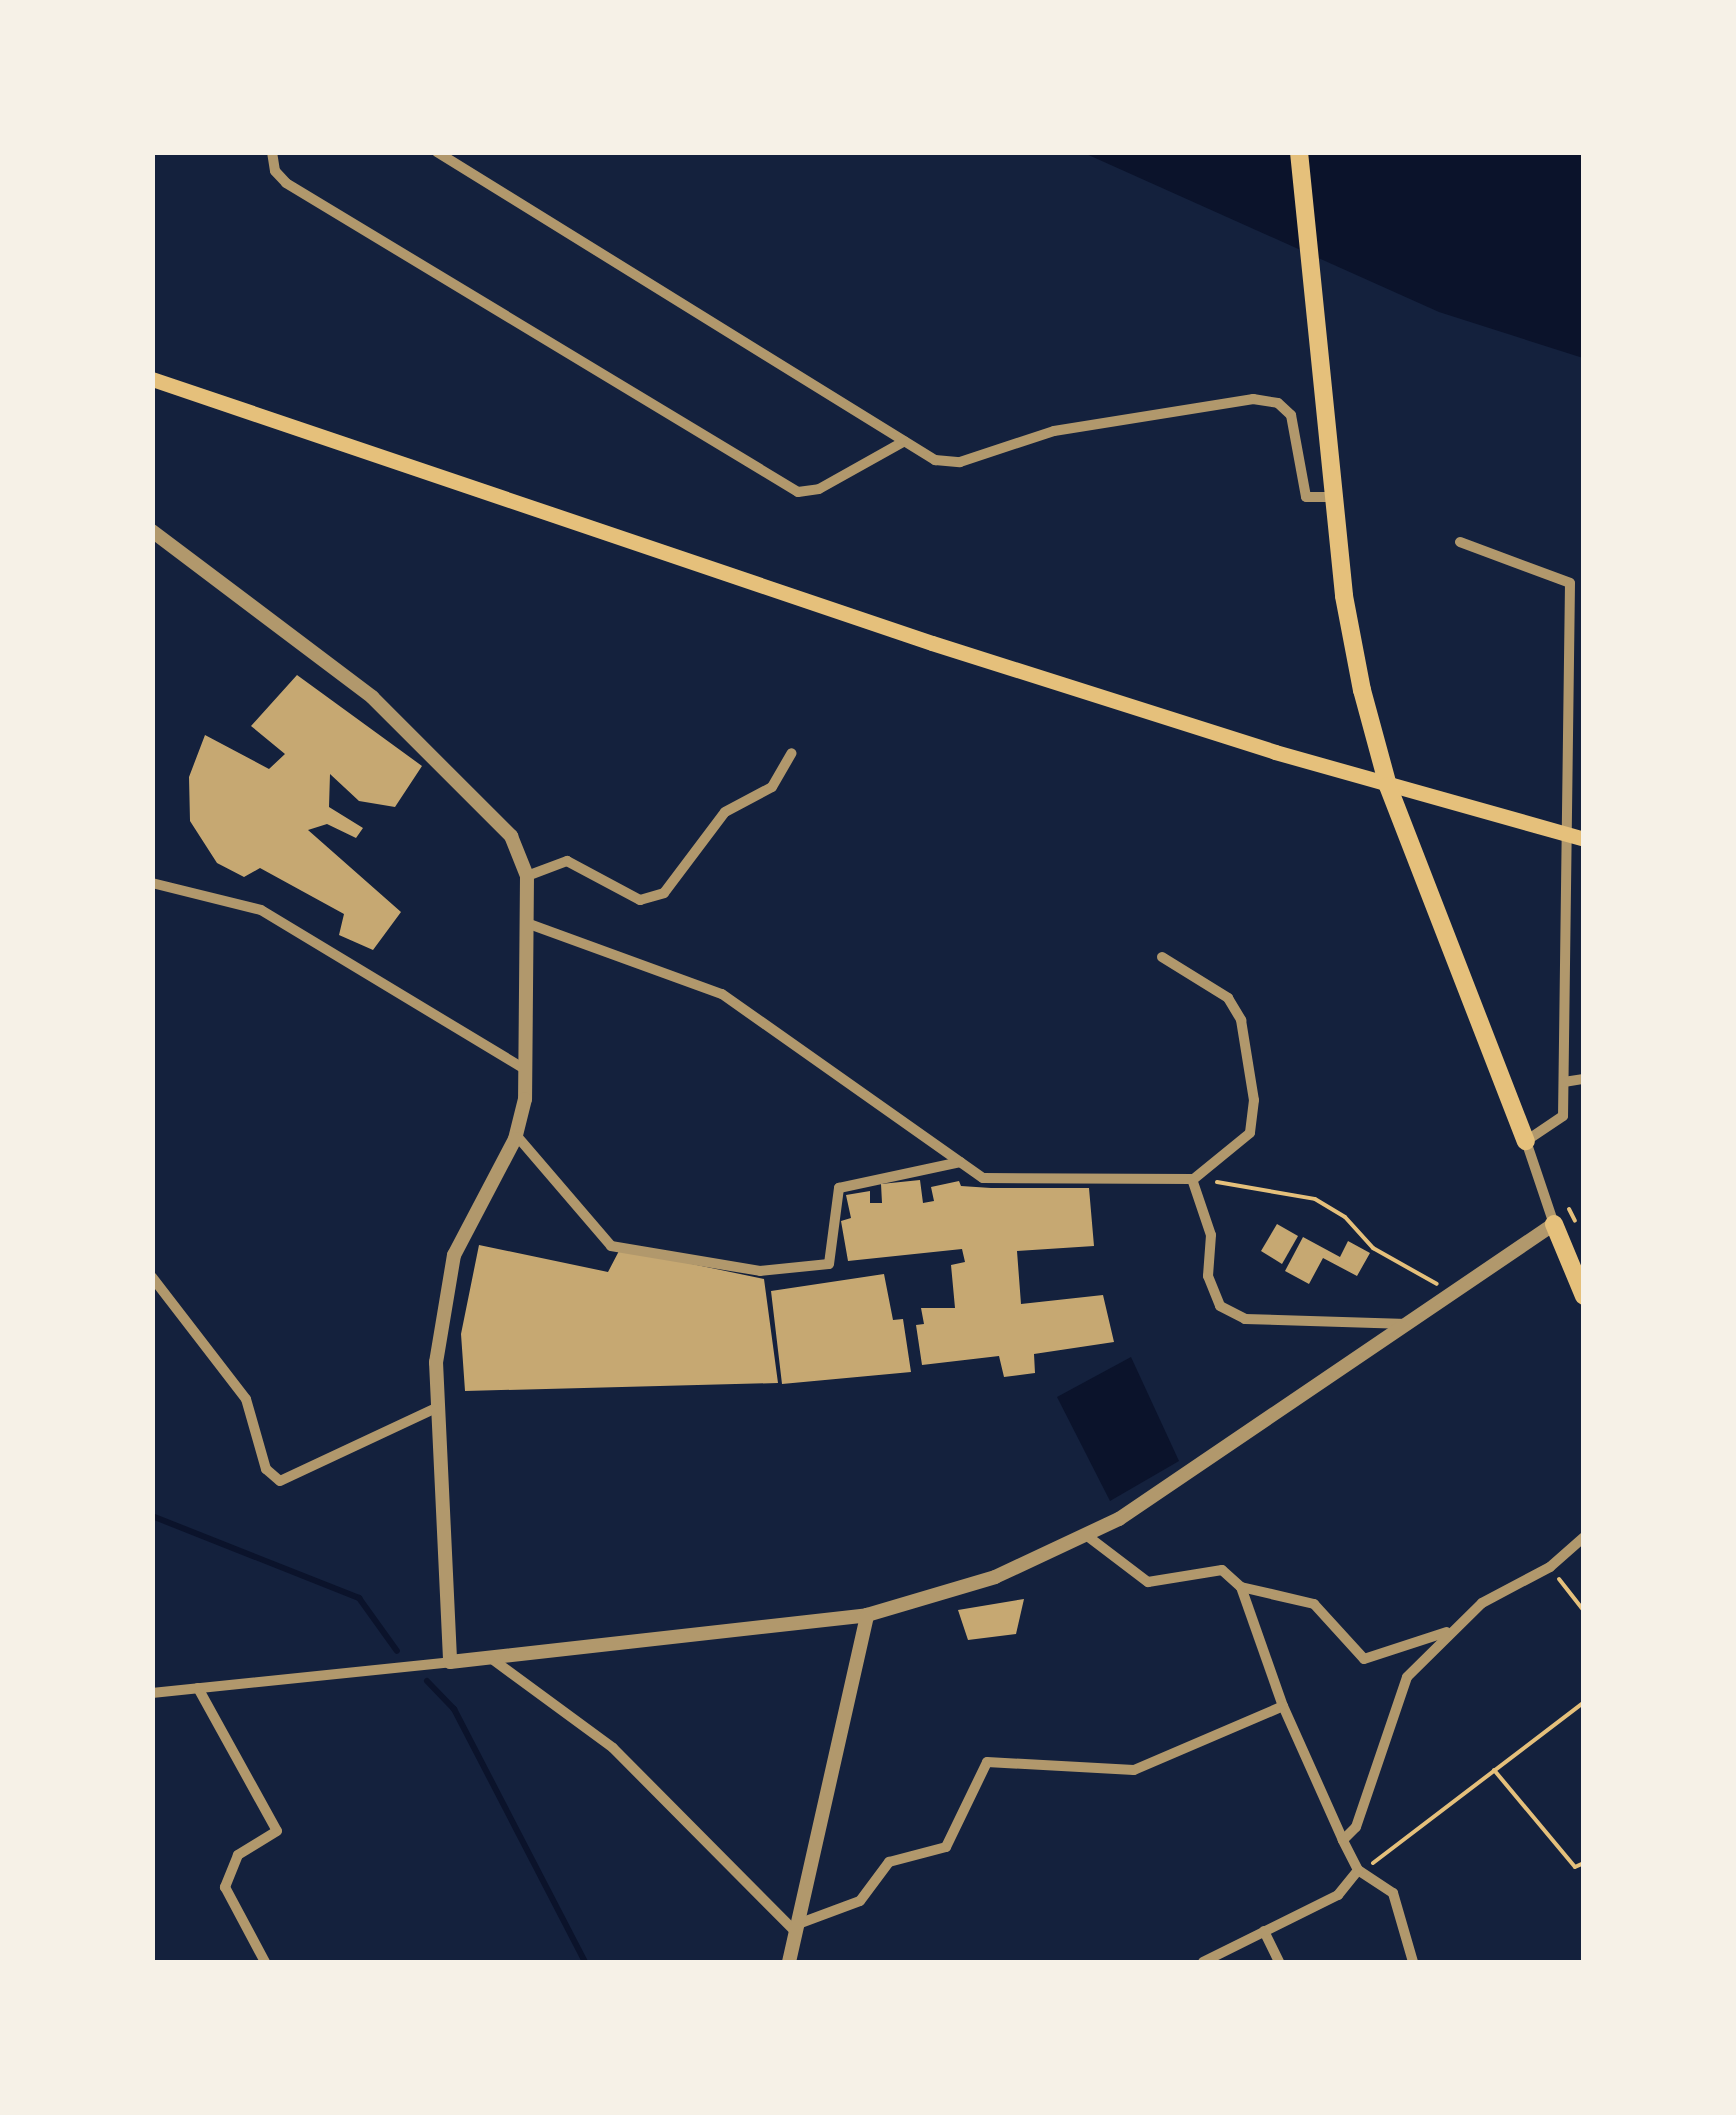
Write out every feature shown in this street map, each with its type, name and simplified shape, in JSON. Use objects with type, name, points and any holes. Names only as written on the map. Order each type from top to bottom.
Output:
[{"type":"highway","points":[[1299,152],[1344,596],[1388,786],[1526,1141]]},
{"type":"highway","points":[[1554,1224],[1584,1296]]},
{"type":"main road","points":[[152,379],[913,636],[1388,786],[1576,838]]},
{"type":"street","points":[[272,152],[275,171],[286,183],[798,492],[818,489],[905,441]]},
{"type":"street","points":[[437,152],[935,460],[960,462],[1054,431],[1254,399],[1278,403],[1291,415],[1306,497],[1334,497]]},
{"type":"street","points":[[152,530],[372,697],[511,836],[527,876],[532,925],[522,1067],[525,1099],[516,1135],[454,1255],[436,1362],[450,1662]]},
{"type":"street","points":[[152,1693],[492,1660],[867,1615],[956,1591],[1086,1535],[1554,1224],[1526,1141],[1562,1116],[1576,838],[1570,583],[1460,542]]},
{"type":"street","points":[[1570,595],[1584,596]]},
{"type":"street","points":[[527,876],[568,861],[640,900],[664,893],[725,812],[772,788],[792,753]]},
{"type":"street","points":[[152,883],[261,910],[522,1067]]},
{"type":"street","points":[[532,925],[722,994],[983,1178],[1192,1179],[1210,1235],[1208,1276],[1220,1306],[1246,1319],[1407,1324]]},
{"type":"street","points":[[1162,956],[1228,998],[1241,1020],[1254,1100],[1250,1133],[1195,1178]]},
{"type":"street","points":[[1564,1082],[1584,1080]]},
{"type":"street","points":[[516,1135],[610,1246],[760,1271],[829,1264],[840,1188],[960,1162]]},
{"type":"street","points":[[152,1277],[246,1399],[266,1468],[280,1480],[438,1407]]},
{"type":"street","points":[[1086,1535],[1148,1582],[1222,1570],[1241,1587],[1314,1604],[1364,1659],[1452,1630]]},
{"type":"street","points":[[1343,1840],[1356,1827],[1407,1677],[1482,1603],[1550,1567],[1584,1537]]},
{"type":"street","points":[[1241,1587],[1283,1706],[1343,1840],[1358,1870],[1393,1893],[1413,1962]]},
{"type":"street","points":[[789,1962],[867,1615]]},
{"type":"street","points":[[492,1660],[613,1748],[797,1928]]},
{"type":"street","points":[[198,1688],[277,1831],[238,1855],[225,1887],[265,1962]]},
{"type":"street","points":[[797,1928],[840,1914],[860,1901],[889,1862],[946,1847],[986,1762],[1134,1770],[1283,1706]]},
{"type":"street","points":[[1203,1962],[1338,1894],[1358,1870]]},
{"type":"street","points":[[1264,1930],[1279,1962]]},
{"type":"path","points":[[1195,1178],[1315,1199],[1345,1217],[1373,1248],[1448,1294]]},
{"type":"path","points":[[1550,1567],[1584,1611]]},
{"type":"path","points":[[1358,1870],[1584,1702]]},
{"type":"path","points":[[1494,1770],[1574,1866],[1584,1863]]},
{"type":"water","points":[[1084,153],[1583,153],[1583,358],[1439,312]]},
{"type":"water","points":[[1131,1357],[1179,1461],[1110,1501],[1057,1397]]},
{"type":"building","points":[[297,675],[422,766],[395,807],[359,801],[330,774],[329,807],[363,828],[356,838],[327,824],[308,830],[401,912],[373,950],[339,935],[344,914],[260,868],[244,877],[217,863],[190,821],[189,777],[205,735],[269,769],[285,754],[251,726]]},
{"type":"building","points":[[920,1180],[923,1203],[934,1201],[931,1187],[959,1181],[961,1186],[991,1188],[1089,1188],[1094,1246],[1017,1251],[1021,1304],[1103,1295],[1114,1342],[1034,1354],[1035,1373],[1004,1377],[999,1356],[922,1365],[916,1325],[924,1324],[921,1308],[955,1308],[951,1265],[965,1262],[962,1249],[848,1261],[841,1221],[851,1218],[846,1195],[870,1191],[870,1203],[882,1203],[881,1184]]},
{"type":"building","points":[[1277,1224],[1298,1236],[1282,1264],[1261,1251]]},
{"type":"building","points":[[1303,1237],[1340,1257],[1348,1241],[1370,1253],[1357,1276],[1323,1258],[1309,1284],[1285,1271]]},
{"type":"building","points":[[479,1245],[608,1272],[620,1249],[764,1279],[778,1383],[465,1391],[461,1334]]},
{"type":"building","points":[[884,1274],[893,1320],[903,1319],[911,1372],[782,1384],[771,1291]]},
{"type":"building","points":[[1024,1599],[1016,1634],[968,1640],[958,1610]]},
{"type":"waterway","points":[[152,1516],[359,1598],[397,1651]]},
{"type":"waterway","points":[[427,1681],[454,1709],[585,1962]]}]
